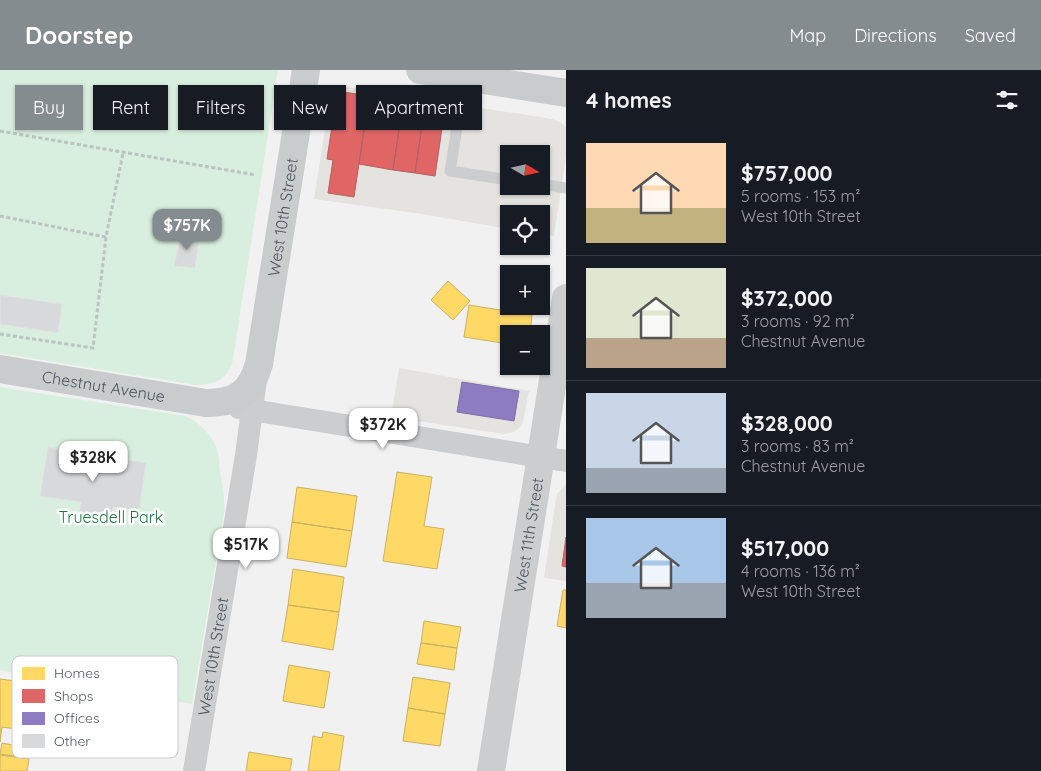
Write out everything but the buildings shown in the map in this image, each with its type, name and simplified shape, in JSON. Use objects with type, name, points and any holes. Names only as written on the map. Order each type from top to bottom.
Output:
[{"type":"main road","name":"West 10th Street","points":[[244,404],[244,393],[249,388],[259,364],[306,70]]},
{"type":"main road","points":[[420,70],[566,93]]},
{"type":"main road","name":"West 11th Street","points":[[492,771],[553,458],[566,298]]},
{"type":"main road","name":"Chestnut Avenue","points":[[0,369],[206,403],[244,404]]},
{"type":"street","name":"Chestnut Avenue","points":[[244,404],[553,458]]},
{"type":"street","name":"West 10th Street","points":[[194,771],[246,456],[244,404]]},
{"type":"lane","points":[[465,77],[450,171],[500,179]]},
{"type":"lane","points":[[550,185],[566,188]]},
{"type":"path","points":[[0,131],[256,175]]},
{"type":"path","points":[[0,334],[93,348],[106,238],[123,152]]},
{"type":"path","points":[[0,216],[106,238]]},
{"type":"shaded area","points":[[346,87],[356,88],[356,130],[482,130],[482,108],[552,119],[562,123],[566,128],[566,156],[554,236],[550,235],[550,205],[500,205],[500,227],[422,214],[314,199],[325,130],[346,130]]},
{"type":"shaded area","points":[[399,368],[529,391],[523,422],[514,432],[504,434],[391,417]]},
{"type":"shaded area","points":[[566,484],[566,581],[544,578],[557,494]]},
{"type":"green space","points":[[0,70],[278,70],[276,85],[274,85],[274,96],[233,359],[228,372],[220,380],[196,385],[0,353]]},
{"type":"green space","name":"Truesdell Park","points":[[0,387],[185,416],[200,425],[212,439],[217,449],[224,493],[224,514],[192,704],[178,702],[178,656],[12,656],[12,672],[0,670]]}]
